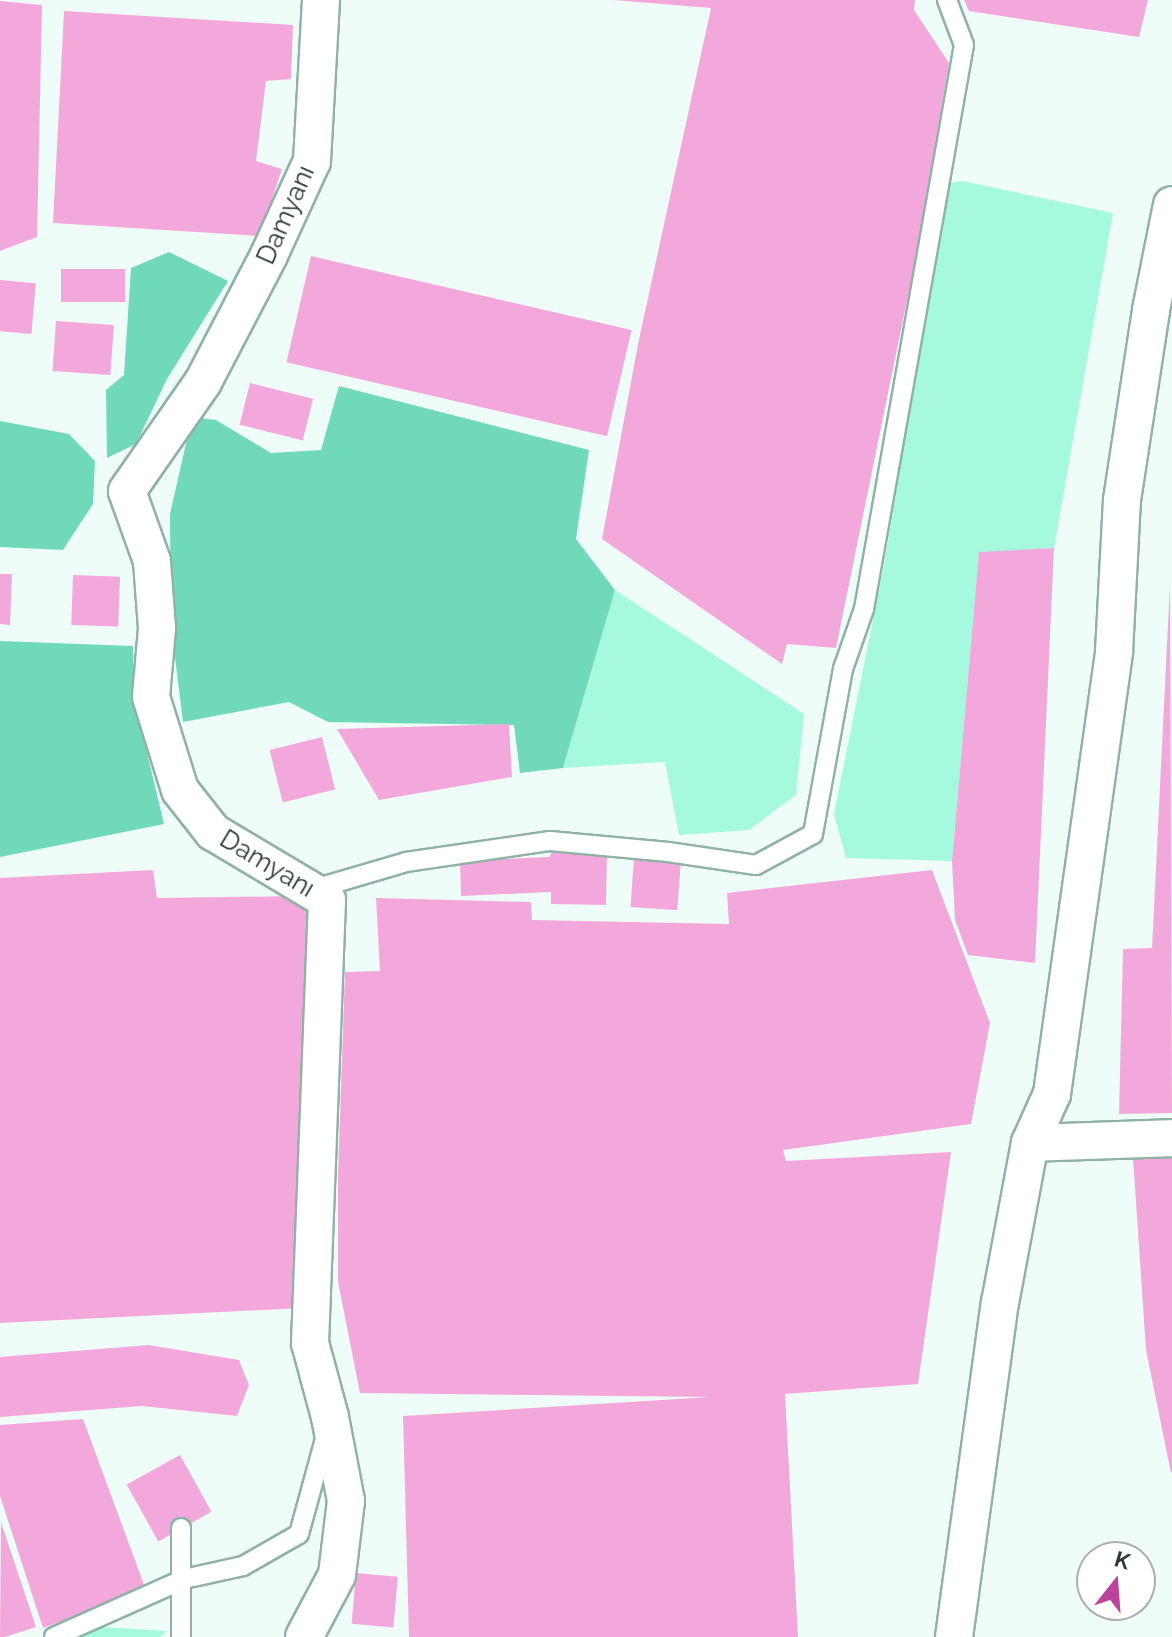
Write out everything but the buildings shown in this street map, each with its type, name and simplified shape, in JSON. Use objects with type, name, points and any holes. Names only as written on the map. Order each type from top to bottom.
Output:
[{"type":"street","name":"Damyanı","points":[[304,1637],[337,1575],[346,1501],[330,1417],[310,1343],[327,900],[213,832],[180,790],[151,697],[157,628],[152,561],[127,491],[203,382],[269,255],[312,161],[321,0]]},
{"type":"street","points":[[954,1637],[1000,1303],[1030,1143],[1052,1094],[1114,652],[1122,500],[1151,310],[1172,205]]},
{"type":"street","points":[[1030,1143],[1172,1138]]},
{"type":"lane","points":[[311,890],[406,862],[550,841],[668,852],[756,865],[813,834],[843,669],[864,609],[964,45],[947,0]]},
{"type":"lane","points":[[54,1637],[184,1579],[243,1566],[299,1534],[330,1417]]},
{"type":"lane","points":[[181,1528],[184,1579],[181,1637]]},
{"type":"green space","points":[[962,181],[1113,213],[1054,548],[979,553],[952,861],[846,858],[834,814],[885,560],[947,183]]},
{"type":"green space","points":[[169,252],[228,281],[167,379],[136,444],[107,458],[106,390],[124,375],[131,268]]},
{"type":"green space","points":[[339,386],[589,450],[576,539],[615,590],[563,768],[520,773],[514,725],[328,722],[289,702],[183,722],[171,625],[170,514],[192,417],[216,420],[271,453],[321,450]]},
{"type":"green space","points":[[0,421],[69,434],[95,461],[93,504],[63,550],[0,547]]},
{"type":"green space","points":[[615,590],[804,714],[796,795],[749,830],[679,835],[665,762],[563,768]]},
{"type":"green space","points":[[0,641],[133,646],[134,698],[164,824],[0,857]]},
{"type":"green space","points":[[103,1627],[167,1631],[160,1637],[82,1637]]}]
